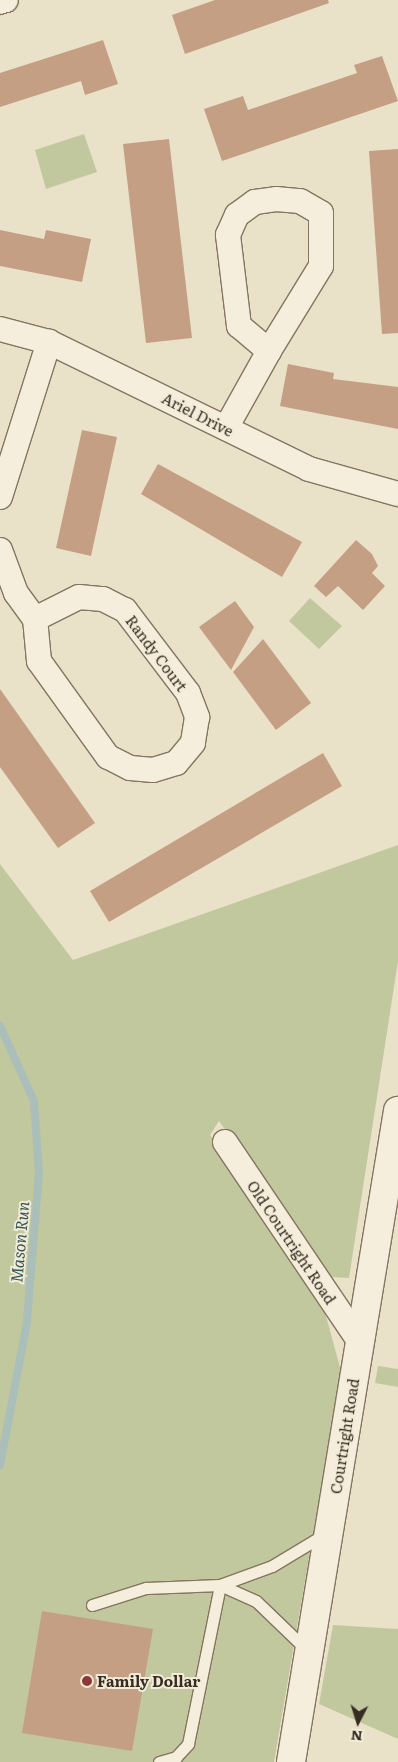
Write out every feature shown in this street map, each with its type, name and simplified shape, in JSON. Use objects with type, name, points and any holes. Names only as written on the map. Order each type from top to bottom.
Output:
[{"type":"street","points":[[0,2],[6,0]]},
{"type":"street","points":[[226,428],[269,351],[321,266],[321,213],[300,201],[255,202],[237,215],[228,235],[239,326],[269,351]]},
{"type":"street","name":"Ariel Drive","points":[[0,329],[49,342],[309,469],[398,494]]},
{"type":"street","points":[[0,497],[10,422],[49,342]]},
{"type":"street","points":[[0,550],[16,593],[35,619]]},
{"type":"street","name":"Randy Court","points":[[79,597],[103,599],[125,610],[188,693],[197,717],[193,743],[176,763],[153,770],[130,768],[108,757],[39,661],[35,619],[79,597]]},
{"type":"street","name":"Courtright Road","points":[[293,1761],[359,1341],[394,1161],[398,1111]]},
{"type":"street","name":"Old Courtright Road","points":[[225,1142],[359,1341]]},
{"type":"lane","points":[[92,1605],[146,1588],[220,1584],[272,1566],[330,1531]]},
{"type":"lane","points":[[220,1584],[256,1601],[309,1653]]},
{"type":"lane","points":[[159,1762],[176,1756],[188,1744],[220,1584]]},
{"type":"green space","points":[[84,134],[97,172],[46,189],[35,150]]},
{"type":"green space","points":[[310,598],[342,626],[319,649],[289,621]]},
{"type":"green space","points":[[398,845],[398,961],[349,1278],[329,1277],[219,1121],[210,1135],[323,1305],[341,1371],[274,1762],[0,1762],[0,864],[73,960]]},
{"type":"green space","points":[[378,1366],[398,1369],[398,1387],[375,1383]]},
{"type":"green space","points":[[333,1625],[398,1629],[398,1739],[319,1704]]},
{"type":"building","points":[[215,0],[328,0],[329,3],[185,54],[172,15]]},
{"type":"building","points":[[103,40],[118,84],[85,95],[81,81],[0,107],[0,73]]},
{"type":"building","points":[[382,56],[398,101],[222,161],[204,109],[243,96],[248,110],[357,73],[354,65]]},
{"type":"building","points":[[169,139],[192,338],[146,343],[123,144]]},
{"type":"building","points":[[398,149],[398,333],[382,334],[369,151]]},
{"type":"building","points":[[0,230],[44,239],[46,230],[91,239],[82,282],[0,266]]},
{"type":"building","points":[[288,364],[334,373],[333,379],[398,387],[398,429],[280,406]]},
{"type":"building","points":[[82,430],[117,437],[91,556],[56,548]]},
{"type":"building","points":[[158,464],[302,542],[282,577],[141,494]]},
{"type":"building","points":[[356,540],[372,554],[378,566],[372,573],[385,586],[363,610],[338,586],[326,597],[314,586]]},
{"type":"building","points":[[235,601],[254,627],[231,670],[199,627]]},
{"type":"building","points":[[263,639],[311,703],[276,730],[233,672]]},
{"type":"building","points":[[0,689],[95,823],[58,848],[0,767]]},
{"type":"building","points":[[323,753],[342,786],[109,922],[90,891]]},
{"type":"building","name":"Family Dollar","points":[[42,1611],[153,1629],[132,1751],[22,1733]]},
{"type":"waterway","name":"Mason Run","points":[[0,1026],[34,1101],[39,1172],[27,1322],[0,1465]]},
{"type":"place","name":"Family Dollar","points":[[87,1681]]}]
